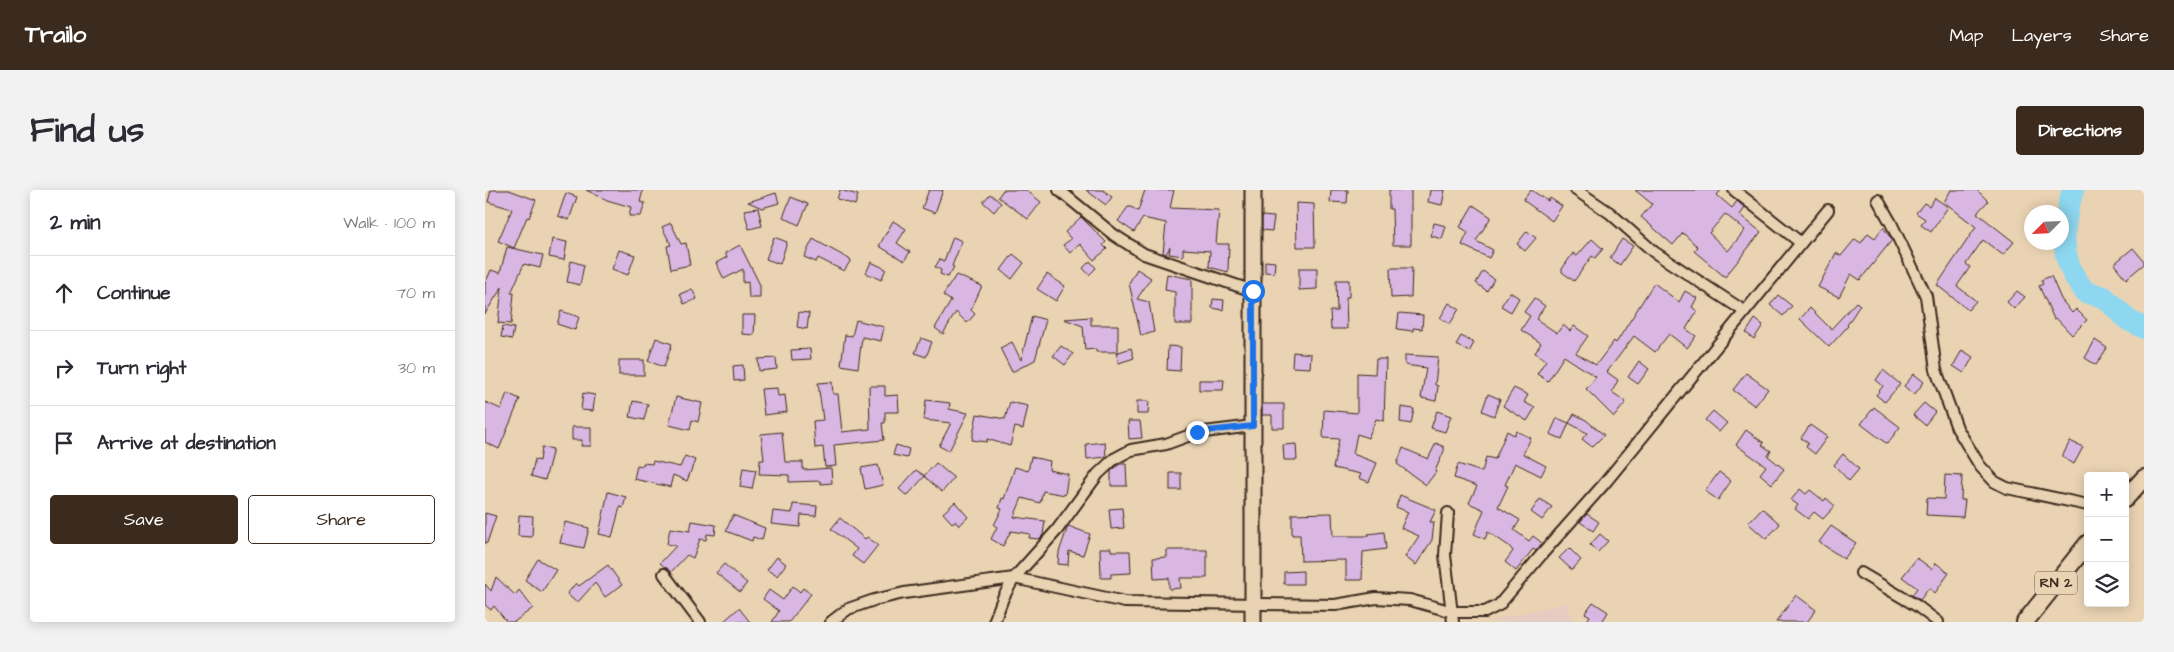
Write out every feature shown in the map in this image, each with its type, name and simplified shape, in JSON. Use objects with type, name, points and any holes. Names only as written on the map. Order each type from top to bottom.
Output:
[{"type":"main road","points":[[2129,494],[2144,478]]},
{"type":"main road","name":"RN 2","points":[[2025,622],[2084,548]]},
{"type":"street","points":[[1059,190],[1114,234],[1144,254],[1253,291]]},
{"type":"street","points":[[1253,190],[1253,622]]},
{"type":"street","points":[[1576,190],[1610,213],[1654,252],[1744,311]]},
{"type":"street","points":[[1734,190],[1801,243]]},
{"type":"street","points":[[1878,200],[1926,296],[1936,370],[1957,428],[1980,466],[1995,482],[2007,488],[2084,505]]},
{"type":"street","points":[[831,622],[848,609],[874,600],[904,593],[1014,578],[1125,602],[1335,605],[1376,598],[1410,600],[1453,617],[1485,612],[1499,605],[1541,554],[1605,484],[1828,210]]},
{"type":"street","points":[[994,622],[1003,598],[1014,578],[1057,530],[1099,474],[1113,459],[1131,450],[1166,444],[1197,432],[1253,426]]},
{"type":"street","points":[[1449,513],[1445,555],[1453,617]]},
{"type":"street","points":[[1861,573],[1917,606],[1938,622]]},
{"type":"street","points":[[664,574],[700,622]]},
{"type":"shaded area","points":[[1566,603],[1574,622],[1485,622]]},
{"type":"building","points":[[491,190],[509,190],[536,200],[514,248],[498,241],[512,209],[488,202]]},
{"type":"building","points":[[586,190],[643,190],[640,202],[645,203],[641,216],[629,216],[631,207],[607,200]]},
{"type":"building","points":[[840,190],[858,195],[855,205],[837,199]]},
{"type":"building","points":[[929,190],[943,190],[935,213],[922,208]]},
{"type":"building","points":[[1003,190],[1026,190],[1041,202],[1028,219],[998,197]]},
{"type":"building","points":[[1086,190],[1103,190],[1112,197],[1106,205]]},
{"type":"building","points":[[1145,190],[1174,190],[1170,208],[1219,210],[1216,244],[1229,244],[1228,272],[1209,267],[1210,251],[1183,249],[1183,256],[1169,254],[1170,247],[1166,254],[1163,253],[1166,223],[1143,218],[1134,232],[1118,221],[1128,207],[1138,211]]},
{"type":"building","points":[[1331,190],[1348,190],[1347,203],[1330,202]]},
{"type":"building","points":[[1389,190],[1411,190],[1411,245],[1393,245],[1392,209],[1389,209]]},
{"type":"building","points":[[1430,190],[1445,190],[1442,205],[1428,202]]},
{"type":"building","points":[[1531,190],[1548,201],[1550,198],[1562,206],[1552,221],[1523,200]]},
{"type":"building","points":[[1635,190],[1721,190],[1717,195],[1732,208],[1737,201],[1745,208],[1740,215],[1761,232],[1725,277],[1694,251],[1698,247],[1683,233],[1673,245],[1641,217],[1652,204]],"holes":[[[1725,214],[1745,230],[1728,251],[1709,233]]]},
{"type":"building","points":[[1951,190],[1977,190],[1988,201],[1977,213],[2014,242],[2003,255],[1983,240],[1966,264],[1970,267],[1957,286],[1976,301],[1968,310],[1937,285],[1976,227],[1944,202]]},
{"type":"building","points":[[566,193],[577,197],[569,220],[558,216]]},
{"type":"building","points":[[776,193],[779,203],[762,208],[748,202]]},
{"type":"building","points":[[990,194],[1001,203],[994,212],[983,202]]},
{"type":"building","points":[[791,197],[808,204],[799,225],[783,217]]},
{"type":"building","points":[[1935,198],[1948,207],[1931,232],[1921,225],[1925,219],[1916,213],[1924,203],[1929,206]]},
{"type":"building","points":[[1296,203],[1314,204],[1315,247],[1297,247]]},
{"type":"building","points":[[1473,205],[1491,217],[1476,241],[1493,250],[1489,258],[1462,245],[1468,232],[1460,227]]},
{"type":"building","points":[[758,208],[762,226],[749,229],[744,210]]},
{"type":"building","points":[[1262,216],[1274,217],[1272,231],[1262,230]]},
{"type":"building","points":[[1081,217],[1106,242],[1103,245],[1107,249],[1094,260],[1080,244],[1070,253],[1063,245],[1071,239],[1065,232]]},
{"type":"building","points":[[893,221],[906,229],[897,243],[910,252],[904,261],[879,246]]},
{"type":"building","points":[[671,223],[681,244],[686,243],[690,265],[671,269],[667,246],[671,245],[662,227]]},
{"type":"building","points":[[1434,223],[1446,226],[1442,239],[1431,236]]},
{"type":"building","points":[[1883,227],[1892,240],[1860,280],[1851,274],[1839,297],[1818,287],[1836,253],[1841,256],[1855,239],[1861,243],[1868,233],[1875,238]]},
{"type":"building","points":[[1527,231],[1536,238],[1525,251],[1517,244]]},
{"type":"building","points":[[774,237],[787,242],[780,264],[766,259]]},
{"type":"building","points":[[953,237],[962,241],[952,266],[954,267],[948,277],[940,274],[941,270],[935,267],[940,259],[944,261]]},
{"type":"building","points":[[552,239],[567,242],[564,260],[549,257]]},
{"type":"building","points":[[813,239],[851,260],[844,271],[818,258],[816,262],[804,257]]},
{"type":"building","points":[[1592,239],[1603,249],[1595,258],[1592,256],[1574,281],[1562,272],[1562,269],[1573,253],[1577,256]]},
{"type":"building","points":[[1622,239],[1633,246],[1620,265],[1610,258]]},
{"type":"building","points":[[740,245],[760,285],[760,298],[749,298],[748,282],[743,283],[743,269],[724,279],[716,263],[727,257],[725,253]]},
{"type":"building","points":[[507,247],[543,255],[540,268],[524,264],[511,293],[514,293],[511,324],[498,323],[502,287],[485,314],[485,284],[491,270],[500,273]]},
{"type":"building","points":[[2133,248],[2144,261],[2144,264],[2126,279],[2114,264]]},
{"type":"building","points":[[619,250],[635,255],[628,275],[612,269]]},
{"type":"building","points":[[1013,254],[1024,263],[1012,279],[1001,270]]},
{"type":"building","points":[[571,261],[584,265],[580,285],[567,282]]},
{"type":"building","points":[[1090,261],[1096,268],[1089,275],[1083,268]]},
{"type":"building","points":[[1265,261],[1275,262],[1274,273],[1265,272]]},
{"type":"building","points":[[871,262],[886,269],[881,280],[866,273]]},
{"type":"building","points":[[1299,268],[1317,268],[1317,289],[1299,290]]},
{"type":"building","points":[[1390,268],[1412,268],[1411,297],[1391,298]]},
{"type":"building","points":[[1137,269],[1151,278],[1137,299],[1149,302],[1154,332],[1141,336],[1129,283]]},
{"type":"building","points":[[1483,271],[1494,279],[1487,291],[1476,283]]},
{"type":"building","points":[[1047,274],[1065,286],[1056,301],[1037,289]]},
{"type":"building","points":[[1167,274],[1192,279],[1192,324],[1175,324],[1175,292],[1165,290]]},
{"type":"building","points":[[956,275],[982,286],[971,310],[975,314],[967,323],[956,312],[943,334],[935,328],[951,301],[943,295]]},
{"type":"building","points":[[2051,276],[2061,299],[2072,313],[2076,309],[2087,320],[2072,335],[2056,318],[2054,319],[2039,286],[2043,284],[2041,280]]},
{"type":"building","points":[[1336,280],[1349,280],[1349,297],[1346,297],[1347,329],[1331,329],[1330,311],[1337,311]]},
{"type":"building","points":[[1654,283],[1679,302],[1685,291],[1697,298],[1692,307],[1697,311],[1686,329],[1696,336],[1687,348],[1669,334],[1655,352],[1634,336],[1607,372],[1618,380],[1612,392],[1626,402],[1614,417],[1586,389],[1596,377],[1564,356],[1548,381],[1537,374],[1546,360],[1535,353],[1541,343],[1521,330],[1530,316],[1524,312],[1534,298],[1545,306],[1536,319],[1557,333],[1563,325],[1570,331],[1574,326],[1588,336],[1576,353],[1596,365],[1614,341],[1616,343]]},
{"type":"building","points":[[692,289],[697,299],[684,304],[680,294]]},
{"type":"building","points":[[2017,291],[2025,297],[2014,309],[2007,302]]},
{"type":"building","points":[[1510,292],[1519,298],[1511,312],[1501,306]]},
{"type":"building","points":[[1778,295],[1792,306],[1783,316],[1770,305]]},
{"type":"building","points":[[1213,299],[1224,300],[1223,310],[1212,308]]},
{"type":"building","points":[[1856,302],[1860,305],[1848,326],[1829,347],[1800,319],[1810,308],[1831,329]]},
{"type":"building","points":[[1449,303],[1459,309],[1450,324],[1440,318]]},
{"type":"building","points":[[561,311],[579,317],[575,330],[557,324]]},
{"type":"building","points":[[799,312],[809,313],[807,329],[797,327]]},
{"type":"building","points":[[1399,313],[1423,315],[1422,329],[1413,328],[1413,331],[1397,329]]},
{"type":"building","points":[[742,315],[755,315],[754,335],[742,334]]},
{"type":"building","points":[[1032,316],[1046,320],[1035,360],[1012,372],[1000,348],[1012,342],[1021,360]]},
{"type":"building","points":[[1091,317],[1091,325],[1118,325],[1118,352],[1096,352],[1096,349],[1085,350],[1083,326],[1064,319]]},
{"type":"building","points":[[1755,319],[1763,325],[1754,339],[1746,333]]},
{"type":"building","points":[[856,320],[884,327],[881,341],[862,337],[858,368],[841,365],[845,335],[852,336]]},
{"type":"building","points":[[503,326],[514,328],[512,339],[501,337]]},
{"type":"building","points":[[1461,336],[1474,343],[1469,352],[1456,345]]},
{"type":"building","points":[[656,338],[672,344],[664,367],[648,361]]},
{"type":"building","points":[[921,338],[932,342],[926,357],[915,353]]},
{"type":"building","points":[[2095,340],[2107,348],[2096,365],[2085,358]]},
{"type":"building","points":[[1061,346],[1073,354],[1065,365],[1053,356]]},
{"type":"building","points":[[1168,346],[1181,347],[1180,371],[1167,370]]},
{"type":"building","points":[[1131,348],[1134,358],[1119,363],[1116,353]]},
{"type":"building","points":[[810,349],[811,359],[792,360],[791,350]]},
{"type":"building","points":[[1962,350],[1973,357],[1964,373],[1953,366]]},
{"type":"building","points":[[1293,352],[1311,354],[1310,368],[1292,367]]},
{"type":"building","points":[[1405,355],[1438,357],[1435,385],[1438,386],[1436,401],[1421,398],[1426,368],[1405,365]]},
{"type":"building","points":[[776,358],[777,369],[759,371],[758,359]]},
{"type":"building","points":[[1376,359],[1386,359],[1384,421],[1376,419],[1368,438],[1357,434],[1353,454],[1377,463],[1369,482],[1359,478],[1361,474],[1333,468],[1339,439],[1323,438],[1324,410],[1357,413],[1357,373],[1375,374]]},
{"type":"building","points":[[619,360],[644,360],[644,375],[619,375]]},
{"type":"building","points":[[1639,361],[1649,369],[1638,384],[1628,377]]},
{"type":"building","points":[[743,365],[744,380],[734,381],[733,366]]},
{"type":"building","points":[[1883,370],[1900,384],[1885,402],[1876,395],[1883,386],[1876,380]]},
{"type":"building","points":[[1746,373],[1768,389],[1755,406],[1733,390]]},
{"type":"building","points":[[1914,374],[1924,382],[1914,395],[1904,386]]},
{"type":"building","points":[[1199,380],[1224,380],[1223,390],[1199,390]]},
{"type":"building","points":[[832,382],[833,394],[838,394],[842,432],[870,429],[869,386],[885,386],[885,396],[898,395],[899,412],[885,412],[885,423],[882,423],[884,440],[834,445],[836,466],[825,467],[823,447],[815,448],[813,421],[823,420],[818,383]]},
{"type":"building","points":[[777,388],[778,396],[785,395],[787,412],[764,415],[761,389]]},
{"type":"building","points":[[1514,388],[1528,395],[1524,402],[1535,408],[1527,421],[1503,406]]},
{"type":"building","points":[[507,393],[520,399],[499,449],[485,442],[485,402],[501,409]]},
{"type":"building","points":[[583,393],[595,395],[593,411],[581,410]]},
{"type":"building","points":[[1488,394],[1500,399],[1494,416],[1482,411]]},
{"type":"building","points":[[676,397],[702,403],[698,422],[692,420],[690,430],[669,425]]},
{"type":"building","points":[[926,400],[950,403],[949,409],[968,413],[949,451],[939,446],[951,423],[924,420]]},
{"type":"building","points":[[633,401],[648,404],[644,420],[630,417]]},
{"type":"building","points":[[1137,401],[1149,401],[1148,414],[1137,414]]},
{"type":"building","points":[[1010,402],[1028,406],[1023,429],[1015,427],[1010,446],[987,439],[987,442],[972,440],[977,414],[1005,419]]},
{"type":"building","points":[[1924,403],[1935,412],[1925,425],[1913,415]]},
{"type":"building","points":[[1262,404],[1284,404],[1284,428],[1272,428],[1272,415],[1262,415]]},
{"type":"building","points":[[1401,407],[1414,409],[1411,424],[1400,422]]},
{"type":"building","points":[[1874,407],[1900,427],[1887,444],[1861,424]]},
{"type":"building","points":[[1437,411],[1451,416],[1445,432],[1431,428]]},
{"type":"building","points":[[1713,411],[1727,423],[1719,432],[1705,420]]},
{"type":"building","points":[[1574,414],[1586,420],[1604,435],[1592,447],[1582,439],[1587,433],[1569,423]]},
{"type":"building","points":[[1557,418],[1569,423],[1562,439],[1550,434]]},
{"type":"building","points":[[1128,421],[1140,421],[1142,438],[1129,439]]},
{"type":"building","points":[[1810,425],[1827,437],[1815,454],[1806,447],[1808,443],[1801,438]]},
{"type":"building","points":[[572,427],[591,427],[591,446],[581,446],[582,440],[572,440]]},
{"type":"building","points":[[1746,430],[1764,443],[1762,445],[1771,451],[1768,456],[1784,469],[1772,484],[1760,474],[1766,466],[1736,445]]},
{"type":"building","points":[[1507,431],[1514,435],[1516,431],[1531,438],[1523,454],[1546,466],[1541,476],[1515,463],[1505,485],[1508,486],[1498,507],[1520,520],[1514,530],[1529,541],[1533,536],[1542,543],[1536,551],[1533,549],[1516,571],[1505,562],[1513,551],[1509,546],[1488,532],[1485,539],[1474,534],[1484,510],[1469,503],[1477,486],[1454,478],[1458,464],[1482,472],[1486,457],[1495,459]]},
{"type":"building","points":[[782,432],[785,462],[803,462],[803,470],[831,468],[832,483],[821,484],[820,481],[789,482],[789,475],[759,474],[760,460],[764,460],[761,434]]},
{"type":"building","points":[[2070,441],[2083,447],[2074,464],[2062,457]]},
{"type":"building","points":[[1105,442],[1106,457],[1087,459],[1086,444]]},
{"type":"building","points":[[1436,443],[1444,447],[1444,451],[1436,472],[1426,485],[1397,464],[1403,448],[1428,459]]},
{"type":"building","points":[[1296,444],[1297,460],[1284,460],[1283,445]]},
{"type":"building","points":[[896,445],[909,449],[907,458],[893,455]]},
{"type":"building","points":[[542,447],[553,449],[545,480],[531,476],[535,459],[540,461]]},
{"type":"building","points":[[1843,454],[1859,469],[1849,481],[1834,465]]},
{"type":"building","points":[[685,456],[695,460],[687,481],[673,475],[670,487],[634,479],[637,465],[643,466],[643,463],[652,464],[653,461],[680,467]]},
{"type":"building","points":[[1031,457],[1050,461],[1049,470],[1068,474],[1065,495],[1043,491],[1040,503],[1022,498],[1014,517],[1045,521],[1043,535],[1039,539],[1029,538],[1030,534],[1011,531],[1003,546],[991,539],[997,527],[994,525],[1002,509],[999,508],[1002,498],[1004,499],[1015,467],[1028,471]]},
{"type":"building","points":[[936,463],[954,478],[942,492],[924,476]]},
{"type":"building","points":[[1120,464],[1126,464],[1127,486],[1111,486],[1111,471]]},
{"type":"building","points":[[878,465],[883,485],[865,489],[861,468]]},
{"type":"building","points":[[743,468],[756,470],[752,489],[740,487]]},
{"type":"building","points":[[916,470],[925,476],[907,496],[899,489]]},
{"type":"building","points":[[1719,472],[1731,481],[1718,500],[1705,491]]},
{"type":"building","points":[[1170,473],[1181,473],[1181,490],[1170,490]]},
{"type":"building","points":[[1945,475],[1962,476],[1961,500],[1965,500],[1963,517],[1926,515],[1927,498],[1944,499]]},
{"type":"building","points":[[1800,489],[1806,494],[1810,490],[1824,501],[1826,498],[1835,506],[1823,519],[1814,512],[1808,519],[1795,509],[1798,505],[1791,500]]},
{"type":"building","points":[[608,492],[626,497],[623,508],[620,507],[612,537],[599,534]]},
{"type":"building","points":[[1400,495],[1436,510],[1430,522],[1434,522],[1432,540],[1416,565],[1405,557],[1419,536],[1401,528],[1408,512],[1396,507]]},
{"type":"building","points":[[1540,499],[1552,507],[1542,520],[1531,512]]},
{"type":"building","points":[[955,502],[968,517],[959,526],[955,521],[952,523],[943,513]]},
{"type":"building","points":[[793,504],[817,506],[816,516],[801,515],[800,527],[771,524],[773,511],[792,513]]},
{"type":"building","points":[[1122,508],[1124,528],[1111,529],[1109,509]]},
{"type":"building","points":[[1762,508],[1780,524],[1766,539],[1748,523]]},
{"type":"building","points":[[485,513],[496,516],[487,543],[485,543]]},
{"type":"building","points":[[1332,513],[1333,536],[1369,536],[1368,534],[1384,532],[1386,549],[1363,552],[1362,580],[1346,580],[1346,560],[1301,561],[1300,535],[1292,535],[1292,514]]},
{"type":"building","points":[[1587,514],[1599,522],[1593,531],[1580,522]]},
{"type":"building","points":[[519,515],[533,516],[532,537],[518,536]]},
{"type":"building","points":[[733,515],[765,528],[762,540],[753,537],[752,541],[726,531]]},
{"type":"building","points":[[840,518],[865,539],[867,537],[878,545],[863,564],[852,556],[857,549],[831,529]]},
{"type":"building","points":[[692,521],[716,525],[715,535],[707,534],[706,540],[700,539],[693,558],[687,555],[671,572],[660,563],[676,546],[667,544],[670,528],[690,531]]},
{"type":"building","points":[[565,522],[589,528],[584,548],[560,543]]},
{"type":"building","points":[[1068,526],[1090,534],[1083,555],[1069,551],[1068,565],[1058,564],[1059,552]]},
{"type":"building","points":[[1831,526],[1856,543],[1844,559],[1819,542]]},
{"type":"building","points":[[1600,534],[1608,541],[1598,552],[1590,545]]},
{"type":"building","points":[[1100,548],[1111,548],[1111,551],[1130,551],[1131,573],[1111,574],[1111,578],[1101,578]]},
{"type":"building","points":[[1569,548],[1581,560],[1572,570],[1559,558]]},
{"type":"building","points":[[1167,550],[1207,550],[1207,578],[1180,578],[1181,588],[1169,589],[1169,578],[1154,579],[1153,558],[1167,557]]},
{"type":"building","points":[[777,557],[786,564],[777,576],[767,570]]},
{"type":"building","points":[[1917,558],[1932,569],[1936,563],[1949,573],[1935,593],[1929,588],[1920,600],[1912,595],[1917,588],[1902,577]]},
{"type":"building","points":[[538,559],[556,570],[542,592],[525,580]]},
{"type":"building","points":[[724,564],[747,583],[740,592],[716,573]]},
{"type":"building","points":[[608,565],[622,585],[605,597],[595,583],[577,603],[567,594],[576,583],[579,586]]},
{"type":"building","points":[[1303,571],[1303,584],[1284,584],[1284,572]]},
{"type":"building","points":[[496,577],[515,595],[519,590],[533,608],[514,622],[507,622],[494,606],[491,610],[485,605],[485,584],[491,591]]},
{"type":"building","points":[[793,586],[800,592],[803,588],[811,594],[789,622],[772,622],[779,611],[763,599],[769,590],[783,600]]},
{"type":"building","points":[[1796,595],[1816,610],[1807,622],[1776,622]]},
{"type":"building","points":[[1593,602],[1608,612],[1602,622],[1586,622],[1590,616],[1585,613]]},
{"type":"building","points":[[739,608],[750,622],[723,622]]},
{"type":"waterway","points":[[2073,190],[2066,221],[2064,241],[2068,262],[2073,275],[2085,292],[2104,297],[2128,320],[2144,328]]},
{"type":"route","points":[[1197,432],[1253,426],[1253,291]]}]
